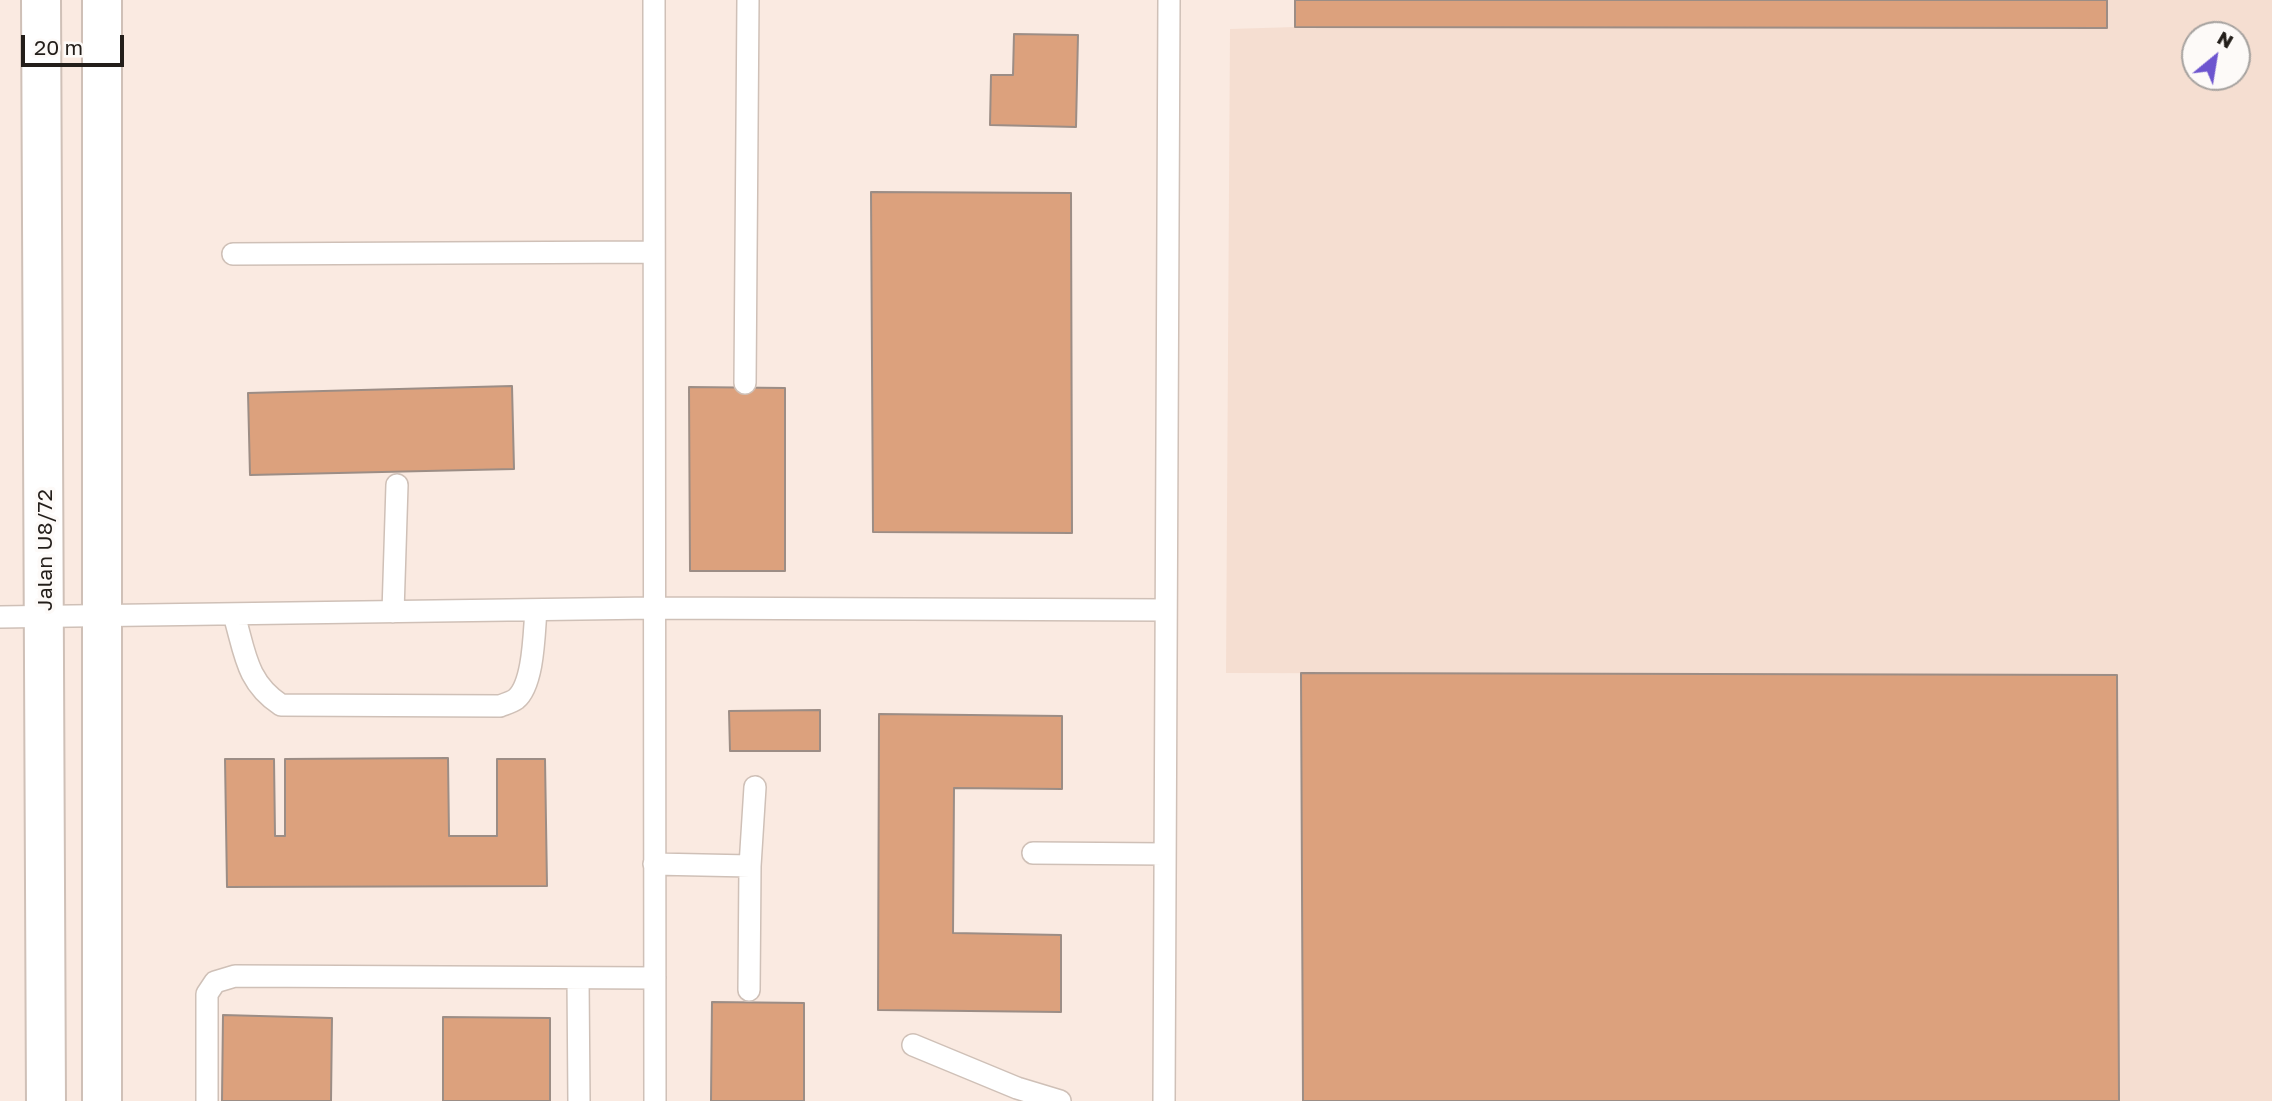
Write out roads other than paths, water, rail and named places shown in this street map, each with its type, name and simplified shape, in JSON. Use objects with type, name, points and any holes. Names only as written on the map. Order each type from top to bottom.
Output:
[{"type":"street","name":"Jalan U8/72","points":[[41,0],[46,1101]]},
{"type":"street","points":[[102,0],[102,1101]]},
{"type":"lane","points":[[653,0],[655,1101]]},
{"type":"lane","points":[[745,383],[748,0]]},
{"type":"lane","points":[[1164,1101],[1168,0]]},
{"type":"lane","points":[[233,254],[653,252]]},
{"type":"lane","points":[[393,612],[397,485]]},
{"type":"lane","points":[[0,617],[653,608],[1166,610]]},
{"type":"lane","points":[[234,615],[253,678],[264,694],[281,705],[500,706],[517,699],[525,685],[531,665],[536,610]]},
{"type":"lane","points":[[749,989],[750,866],[755,788]]},
{"type":"lane","points":[[1033,853],[1165,854]]},
{"type":"lane","points":[[654,864],[750,866]]},
{"type":"lane","points":[[207,1101],[207,994],[215,982],[235,976],[655,978]]},
{"type":"lane","points":[[578,978],[579,1101]]},
{"type":"lane","points":[[913,1045],[1017,1088],[1060,1101]]}]
